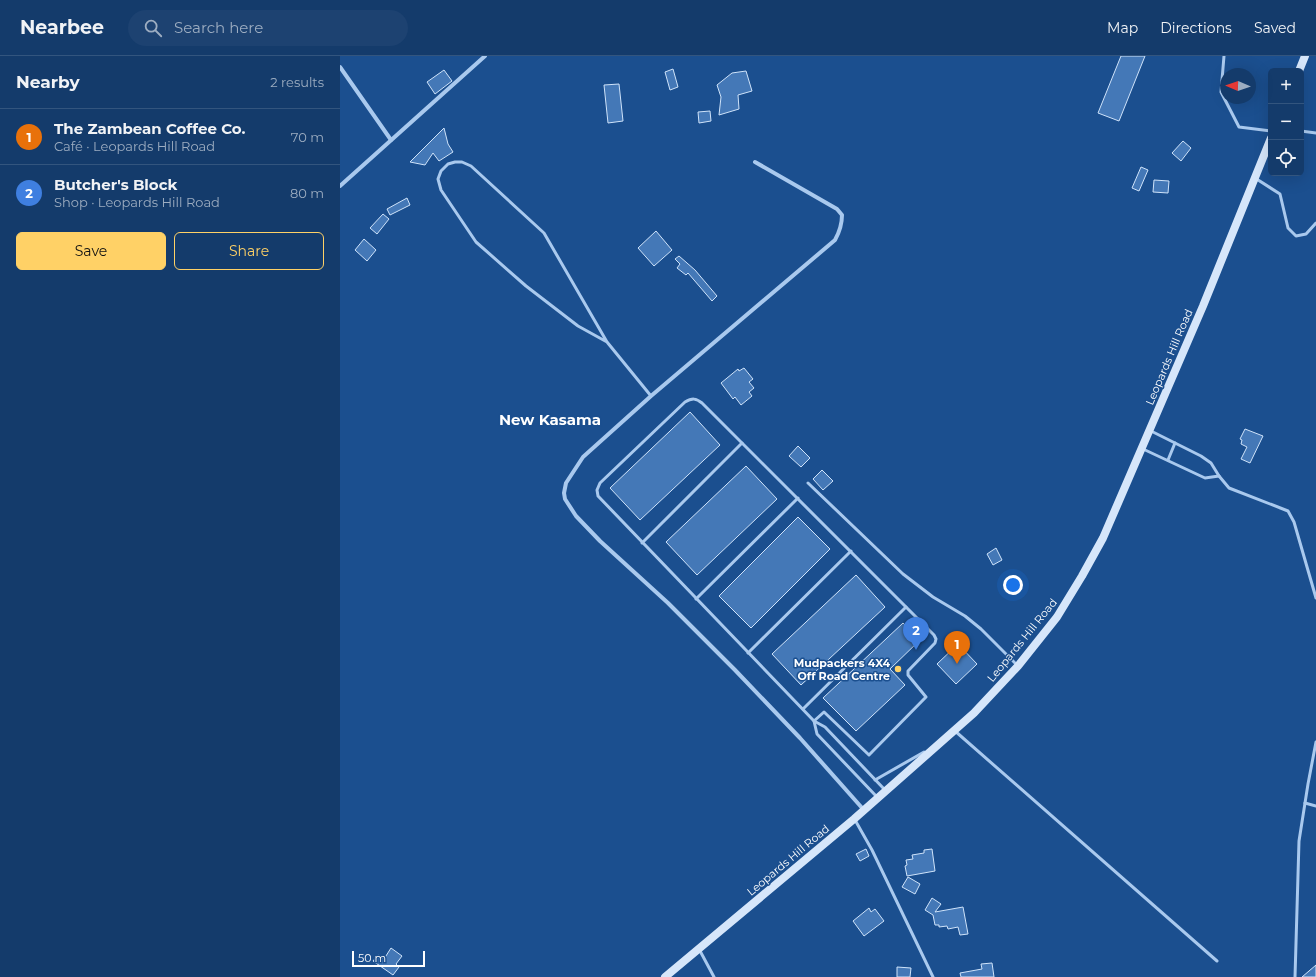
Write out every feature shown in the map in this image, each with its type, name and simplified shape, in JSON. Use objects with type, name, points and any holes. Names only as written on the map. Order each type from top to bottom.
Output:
[{"type":"main road","points":[[1300,68],[1305,56]]},
{"type":"main road","name":"Leopards Hill Road","points":[[665,977],[854,819],[863,809],[886,791],[974,713],[1018,666],[1057,617],[1103,538],[1203,306],[1270,140]]},
{"type":"street","points":[[340,186],[485,56]]},
{"type":"street","points":[[340,67],[391,140]]},
{"type":"street","points":[[755,162],[837,209],[842,215],[842,223],[835,240],[651,396],[583,457],[566,483],[564,499],[576,516],[600,541],[668,603],[735,670],[800,738],[863,809]]},
{"type":"lane","points":[[1224,56],[1221,92],[1239,127],[1268,131]]},
{"type":"lane","points":[[1304,131],[1316,133]]},
{"type":"lane","points":[[607,342],[578,326],[526,286],[476,242],[441,190],[438,179],[441,171],[448,164],[462,162],[471,166],[544,233],[607,342],[651,396]]},
{"type":"lane","points":[[1254,178],[1280,194],[1288,228],[1296,236],[1306,234],[1316,223]]},
{"type":"lane","points":[[814,721],[824,712],[869,755],[926,697],[908,675],[908,670],[931,648],[936,639],[934,635],[851,551],[702,403],[697,399],[690,399],[685,402],[600,484],[597,490],[598,496],[803,710],[814,721],[824,727],[886,791]]},
{"type":"lane","points":[[1150,431],[1201,456],[1211,463],[1218,476],[1229,488],[1288,512],[1294,522],[1316,598]]},
{"type":"lane","points":[[642,543],[742,443]]},
{"type":"lane","points":[[1168,460],[1174,443]]},
{"type":"lane","points":[[1142,448],[1206,478],[1218,476]]},
{"type":"lane","points":[[808,483],[903,574],[933,596],[965,616],[981,629],[1018,666]]},
{"type":"lane","points":[[696,599],[798,498]]},
{"type":"lane","points":[[748,653],[851,551]]},
{"type":"lane","points":[[803,710],[906,607]]},
{"type":"lane","points":[[814,721],[817,734],[878,797]]},
{"type":"lane","points":[[954,731],[1217,961]]},
{"type":"lane","points":[[1295,977],[1299,841],[1316,742]]},
{"type":"lane","points":[[876,780],[940,743]]},
{"type":"lane","points":[[1305,803],[1316,806]]},
{"type":"lane","points":[[854,819],[872,850],[933,977]]},
{"type":"lane","points":[[699,949],[714,977]]},
{"type":"building","points":[[1121,56],[1145,56],[1119,121],[1098,113]]},
{"type":"building","points":[[673,69],[678,87],[670,90],[665,72]]},
{"type":"building","points":[[444,70],[452,81],[435,94],[427,82]]},
{"type":"building","points":[[746,71],[752,91],[738,95],[739,109],[719,115],[721,97],[717,85],[732,73]]},
{"type":"building","points":[[619,84],[623,121],[608,123],[604,85]]},
{"type":"building","points":[[710,111],[711,121],[699,123],[698,112]]},
{"type":"building","points":[[444,128],[448,144],[453,152],[439,161],[433,153],[425,165],[410,162]]},
{"type":"building","points":[[1183,141],[1191,148],[1181,161],[1172,153]]},
{"type":"building","points":[[1141,167],[1148,170],[1139,191],[1132,188]]},
{"type":"building","points":[[1154,180],[1169,181],[1168,193],[1153,192]]},
{"type":"building","points":[[407,198],[410,205],[390,215],[387,209]]},
{"type":"building","points":[[383,214],[389,219],[377,234],[370,228]]},
{"type":"building","points":[[656,231],[672,250],[654,266],[638,248]]},
{"type":"building","points":[[364,239],[376,250],[367,261],[355,250]]},
{"type":"building","points":[[679,256],[695,270],[717,296],[712,301],[688,273],[686,275],[677,268],[680,264],[675,259]]},
{"type":"building","points":[[744,368],[753,379],[749,382],[754,388],[749,392],[752,396],[741,405],[735,397],[733,399],[721,383],[738,369],[739,371]]},
{"type":"building","points":[[690,412],[720,445],[640,520],[610,488]]},
{"type":"building","points":[[1245,429],[1263,436],[1250,463],[1241,459],[1247,447],[1241,444],[1242,440],[1240,439]]},
{"type":"building","points":[[798,446],[810,458],[801,467],[789,456]]},
{"type":"building","points":[[746,466],[777,499],[697,575],[666,542]]},
{"type":"building","points":[[822,470],[833,481],[823,490],[813,479]]},
{"type":"building","points":[[798,517],[830,549],[751,628],[719,596]]},
{"type":"building","points":[[996,548],[1002,560],[993,565],[987,554]]},
{"type":"building","points":[[856,575],[885,607],[801,685],[772,654]]},
{"type":"building","points":[[903,623],[920,640],[890,669],[905,685],[856,731],[823,698]]},
{"type":"building","points":[[958,644],[977,664],[956,684],[937,664]]},
{"type":"building","points":[[866,849],[869,856],[860,861],[856,854]]},
{"type":"building","points":[[932,849],[935,871],[907,876],[905,866],[907,865],[906,860],[913,859],[912,855],[924,853],[924,850]]},
{"type":"building","points":[[908,877],[920,884],[915,894],[902,887]]},
{"type":"building","points":[[932,898],[941,904],[935,912],[963,907],[968,934],[960,935],[958,927],[948,929],[947,926],[939,927],[939,925],[935,925],[933,915],[925,910]]},
{"type":"building","points":[[869,908],[871,912],[875,909],[884,921],[864,936],[853,921]]},
{"type":"building","points":[[391,948],[402,956],[396,964],[399,967],[393,975],[373,961],[378,955],[384,959]]},
{"type":"building","points":[[992,963],[994,977],[961,977],[960,973],[982,969],[981,964]]},
{"type":"building","points":[[1316,965],[1316,977],[1302,977]]},
{"type":"building","points":[[897,967],[911,968],[910,977],[897,977]]},
{"type":"place","name":"Butcher's Block","points":[[916,650]]},
{"type":"place","name":"The Zambean Coffee Co.","points":[[957,664]]},
{"type":"place","name":"Mudpackers 4X4 Off Road Centre","points":[[898,669]]},
{"type":"district","name":"New Kasama","points":[[550,420]]}]
